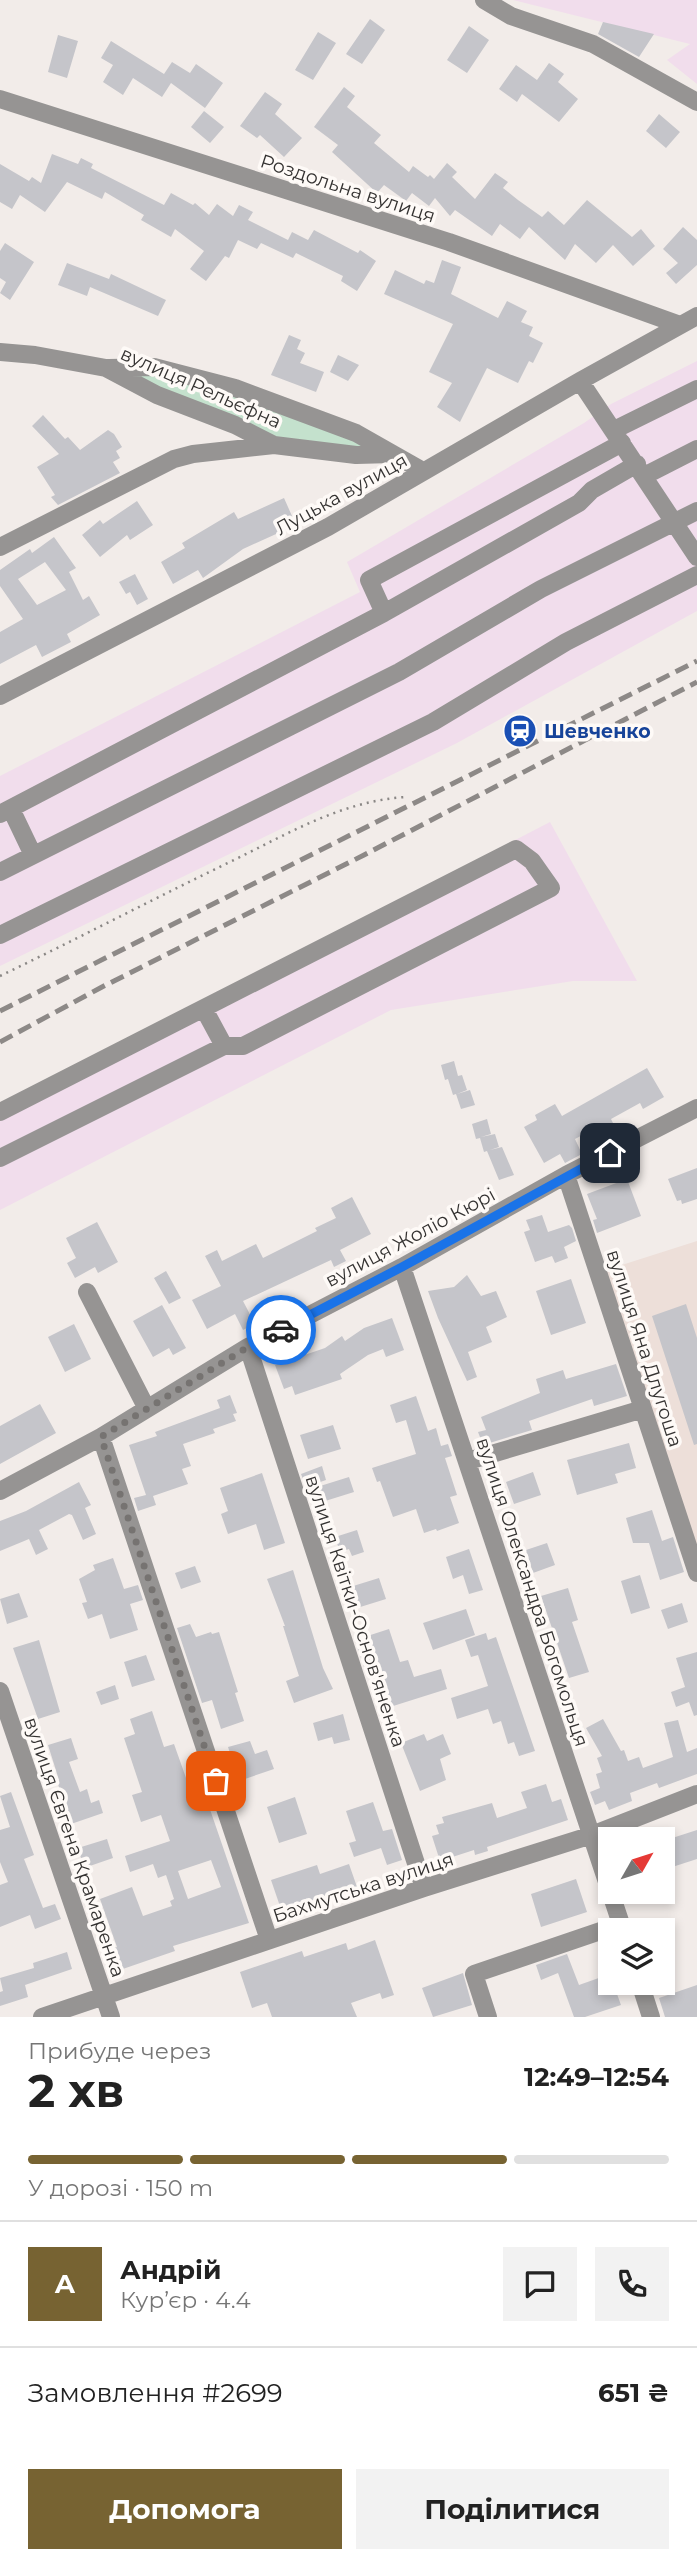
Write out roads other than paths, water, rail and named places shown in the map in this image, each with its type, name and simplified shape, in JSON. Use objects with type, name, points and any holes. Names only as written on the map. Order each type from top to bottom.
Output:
[{"type":"street","points":[[484,0],[511,16],[593,44],[697,102]]},
{"type":"street","name":"Роздольна вулиця","points":[[0,99],[449,242],[680,325]]},
{"type":"street","name":"Луцька вулиця","points":[[0,696],[328,527],[697,316]]},
{"type":"street","name":"вулиця Рельєфна","points":[[0,352],[35,355],[106,368],[157,395],[235,425],[274,445],[356,455],[393,454]]},
{"type":"street","points":[[106,368],[154,367],[236,388],[356,433],[424,471]]},
{"type":"street","points":[[580,381],[697,557]]},
{"type":"street","points":[[384,613],[369,580],[697,389]]},
{"type":"street","points":[[0,547],[174,459],[193,454],[274,445]]},
{"type":"street","points":[[33,855],[5,811],[384,613],[579,503],[592,490],[697,449]]},
{"type":"street","points":[[0,872],[399,672],[541,589],[697,511]]},
{"type":"street","points":[[0,935],[433,722],[566,642],[697,575]]},
{"type":"street","points":[[0,1112],[516,849],[532,860],[551,888],[243,1046],[224,1046],[0,1158]]},
{"type":"street","points":[[204,1009],[224,1046]]},
{"type":"street","name":"вулиця Жоліо Кюрі","points":[[0,1491],[101,1437],[248,1347],[402,1267],[566,1175],[697,1108]]},
{"type":"street","name":"вулиця Яна Длугоша","points":[[566,1175],[696,1567]]},
{"type":"street","name":"вулиця Олександра Богомольця","points":[[402,1267],[619,1918]]},
{"type":"street","points":[[87,1292],[147,1409]]},
{"type":"street","name":"вулиця Квітки-Основ'яненка","points":[[248,1347],[424,1888]]},
{"type":"street","points":[[468,1461],[643,1409]]},
{"type":"street","points":[[101,1437],[269,1940]]},
{"type":"street","name":"вулиця Євгена Крамаренка","points":[[0,1691],[111,2017]]},
{"type":"street","name":"Бахмутська вулиця","points":[[42,2017],[424,1888],[592,1835],[697,1794]]},
{"type":"street","points":[[488,2017],[474,1975],[598,1935]]},
{"type":"street","points":[[644,1995],[651,2017]]},
{"type":"railway","points":[[0,1011],[697,661]]},
{"type":"railway","points":[[0,1042],[697,682]]},
{"type":"place","name":"Шевченко","points":[[520,731]]}]
